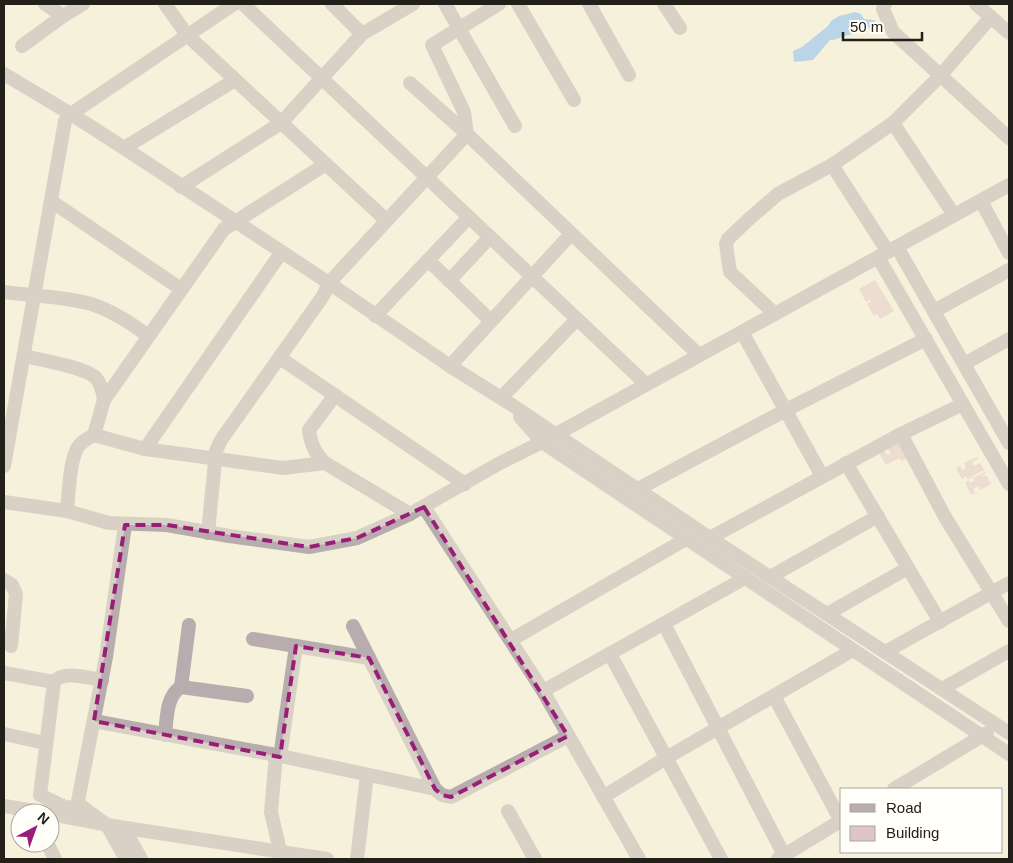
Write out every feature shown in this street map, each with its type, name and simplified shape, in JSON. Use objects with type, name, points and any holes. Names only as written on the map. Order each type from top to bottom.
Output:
[{"type":"street","points":[[44,4],[62,16]]},
{"type":"street","points":[[22,46],[62,16],[83,4]]},
{"type":"street","points":[[165,4],[187,35],[386,220]]},
{"type":"street","points":[[4,466],[65,121],[71,114],[234,4]]},
{"type":"street","points":[[243,4],[646,384]]},
{"type":"street","points":[[332,4],[362,34]]},
{"type":"street","points":[[181,186],[281,123],[362,34],[413,4]]},
{"type":"street","points":[[445,4],[515,126]]},
{"type":"street","points":[[467,134],[464,112],[432,45],[499,4]]},
{"type":"street","points":[[518,4],[574,100]]},
{"type":"street","points":[[588,4],[629,75]]},
{"type":"street","points":[[885,4],[883,9],[893,32],[1009,138]]},
{"type":"street","points":[[976,4],[1009,34]]},
{"type":"street","points":[[670,6],[680,28]]},
{"type":"street","points":[[774,314],[730,272],[726,244],[728,239],[778,194],[832,165],[893,124],[940,76],[991,17]]},
{"type":"street","points":[[4,74],[124,148],[710,538],[942,689],[1006,727]]},
{"type":"street","points":[[124,148],[235,80]]},
{"type":"street","points":[[410,83],[467,134],[699,355]]},
{"type":"street","points":[[893,124],[954,215]]},
{"type":"street","points":[[208,532],[215,459],[221,440],[323,296],[329,283],[467,134]]},
{"type":"street","points":[[94,436],[104,400],[224,229],[326,164]]},
{"type":"street","points":[[832,165],[888,252],[934,311],[1009,443]]},
{"type":"street","points":[[4,502],[67,511],[109,523],[168,525],[309,547],[357,538],[424,507],[500,463],[542,442],[1009,185]]},
{"type":"street","points":[[51,200],[181,289]]},
{"type":"street","points":[[980,201],[1009,254]]},
{"type":"street","points":[[375,316],[469,217]]},
{"type":"street","points":[[450,366],[571,234]]},
{"type":"street","points":[[449,281],[490,237]]},
{"type":"street","points":[[888,252],[926,339],[1009,484]]},
{"type":"street","points":[[145,449],[282,253]]},
{"type":"street","points":[[428,260],[491,321]]},
{"type":"street","points":[[934,311],[1009,270]]},
{"type":"street","points":[[4,292],[33,297],[73,300],[91,304],[111,312],[148,336]]},
{"type":"street","points":[[505,400],[577,319]]},
{"type":"street","points":[[742,332],[822,476]]},
{"type":"street","points":[[638,489],[786,410],[926,339]]},
{"type":"street","points":[[964,364],[1009,339]]},
{"type":"street","points":[[936,356],[954,347]]},
{"type":"street","points":[[24,356],[81,370],[95,378],[101,387],[104,400]]},
{"type":"street","points":[[280,358],[465,484]]},
{"type":"street","points":[[710,538],[901,434],[961,400],[977,387]]},
{"type":"street","points":[[335,395],[309,430],[310,443],[316,454],[325,463],[410,514]]},
{"type":"street","points":[[505,400],[542,442],[1009,754]]},
{"type":"street","points":[[901,434],[945,517],[1009,621]]},
{"type":"street","points":[[67,511],[76,449],[85,439],[94,436],[145,449],[283,468],[325,463]]},
{"type":"street","points":[[994,458],[1009,451]]},
{"type":"street","points":[[846,463],[940,622]]},
{"type":"street","points":[[424,507],[543,691],[639,859]]},
{"type":"street","points":[[770,577],[878,516]]},
{"type":"street","points":[[125,525],[102,680],[78,801],[85,809],[107,825],[126,859]]},
{"type":"street","points":[[511,640],[686,539]]},
{"type":"street","points":[[827,614],[908,568]]},
{"type":"street","points":[[543,691],[745,578]]},
{"type":"street","points":[[4,580],[12,585],[16,594],[11,646]]},
{"type":"street","points":[[885,652],[1009,583]]},
{"type":"street","points":[[664,624],[719,728],[782,858],[840,822]]},
{"type":"street","points":[[181,687],[189,625]]},
{"type":"street","points":[[353,626],[435,789],[442,795],[451,797],[568,736]]},
{"type":"street","points":[[253,639],[369,658]]},
{"type":"street","points":[[280,851],[271,812],[296,646]]},
{"type":"street","points":[[604,796],[853,650]]},
{"type":"street","points":[[942,689],[1009,651]]},
{"type":"street","points":[[610,654],[721,859]]},
{"type":"street","points":[[4,673],[54,682]]},
{"type":"street","points":[[85,809],[65,807],[40,795],[45,743],[54,682],[57,678],[66,676],[102,680]]},
{"type":"street","points":[[165,734],[170,697],[175,690],[181,687],[247,696]]},
{"type":"street","points":[[774,696],[840,819]]},
{"type":"street","points":[[94,721],[278,756],[435,789]]},
{"type":"street","points":[[896,788],[982,736],[1006,727]]},
{"type":"street","points":[[4,734],[45,743]]},
{"type":"street","points":[[358,859],[367,775]]},
{"type":"street","points":[[508,811],[535,859]]},
{"type":"street","points":[[60,815],[124,828],[327,859]]},
{"type":"street","points":[[124,828],[141,859]]},
{"type":"highlighted area","points":[[424,507],[568,736],[451,797],[442,795],[435,789],[369,658],[296,646],[280,757],[94,721],[125,525],[167,525],[309,547],[357,538]]},
{"type":"water","points":[[855,12],[861,14],[864,19],[874,20],[877,25],[859,30],[855,34],[830,40],[813,60],[794,62],[793,51],[802,47],[828,26],[831,21],[839,16]]},
{"type":"building","points":[[875,280],[894,311],[880,319],[877,314],[874,316],[867,304],[871,302],[870,300],[866,302],[859,289]]},
{"type":"building","points":[[901,442],[909,458],[901,461],[900,458],[886,465],[879,453],[884,450],[887,455],[891,454],[888,449]]},
{"type":"building","points":[[977,457],[978,459],[972,462],[974,466],[980,463],[984,470],[968,479],[966,476],[962,479],[956,468],[960,466],[963,470],[966,468],[964,463]]},
{"type":"building","points":[[985,472],[982,475],[983,477],[986,475],[991,484],[980,490],[978,486],[973,489],[975,493],[971,495],[965,482],[969,480],[970,483],[975,480],[973,478]]}]
